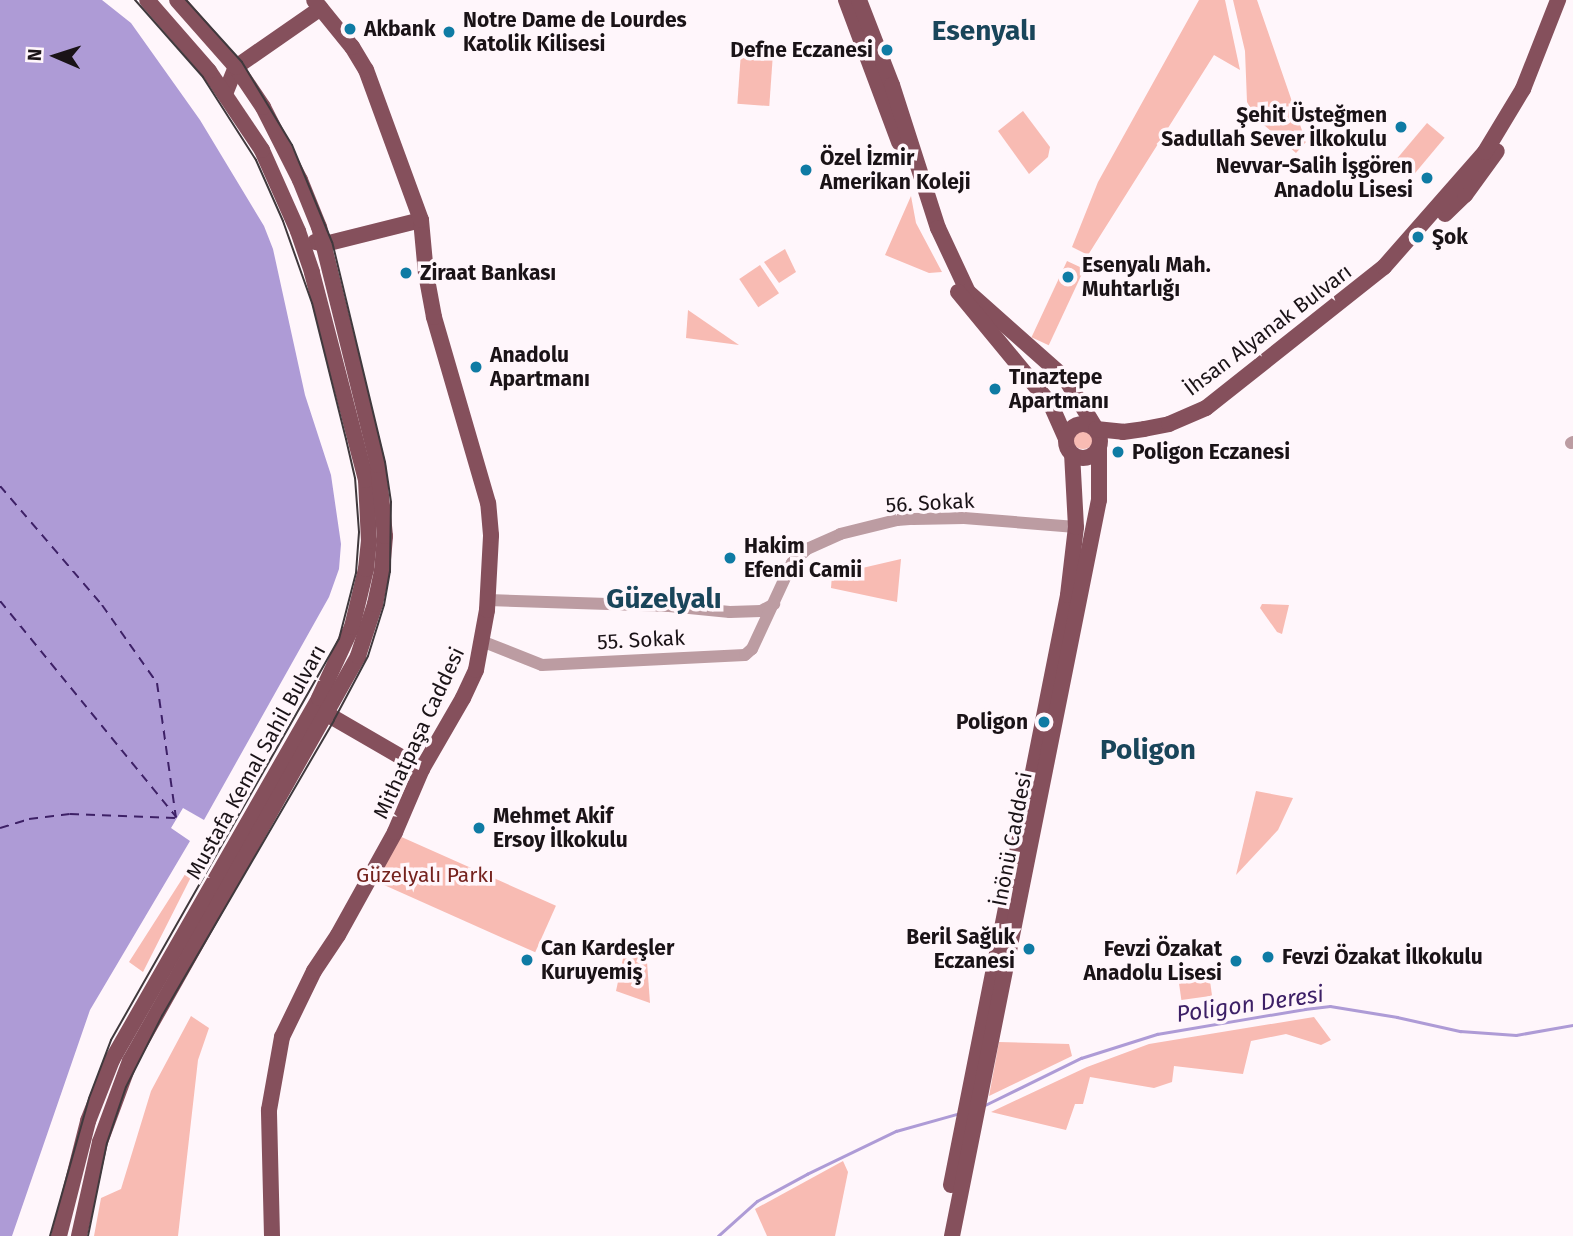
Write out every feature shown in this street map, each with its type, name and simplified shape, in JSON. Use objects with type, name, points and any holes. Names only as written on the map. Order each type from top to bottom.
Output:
[{"type":"main road","name":"Mustafa Kemal Sahil Bulvarı","points":[[62,1231],[88,1121],[112,1060],[319,698],[352,627],[366,569],[369,541],[366,480],[312,271],[262,150],[225,94],[147,0]]},
{"type":"main road","name":"Mustafa Kemal Sahil Bulvarı","points":[[79,1236],[100,1142],[130,1061],[358,656],[375,604],[384,536],[378,466],[325,244],[281,140],[236,67],[177,0]]},
{"type":"main road","points":[[846,0],[948,277],[981,324],[1051,405],[1072,454],[1086,458],[1098,437]]},
{"type":"main road","points":[[859,0],[892,85],[938,229],[968,292],[1065,378],[1098,437]]},
{"type":"main road","points":[[1392,258],[1485,152],[1523,89],[1558,0]]},
{"type":"main road","points":[[1392,258],[1465,195],[1491,163],[1533,91],[1569,0]]},
{"type":"main road","points":[[225,94],[236,67],[318,4]]},
{"type":"main road","name":"Mithatpaşa Caddesi","points":[[270,1236],[269,1110],[282,1037],[314,971],[338,935],[395,832],[422,769],[464,698],[484,642],[491,529],[488,503],[434,317],[426,274],[421,220],[366,70],[318,4]]},
{"type":"main road","points":[[262,150],[273,162],[307,234],[314,242],[325,244],[421,220]]},
{"type":"main road","name":"İhsan Alyanak Bulvarı","points":[[1098,437],[1169,424],[1206,408],[1392,258]]},
{"type":"main road","points":[[1066,438],[1069,430],[1079,424],[1098,437]]},
{"type":"main road","name":"İnönü Caddesi","points":[[952,1236],[1099,500],[1098,437]]},
{"type":"main road","name":"İnönü Caddesi","points":[[942,1236],[964,1109],[1057,657],[1076,527],[1072,454]]},
{"type":"main road","points":[[327,714],[422,769]]},
{"type":"street","name":"56. Sokak","points":[[775,604],[792,563],[807,549],[821,542],[897,520],[964,518],[1076,527]]},
{"type":"street","points":[[488,600],[740,612],[761,611],[775,604]]},
{"type":"street","name":"55. Sokak","points":[[484,642],[542,665],[746,655],[752,649],[775,604]]},
{"type":"green space","points":[[1199,0],[1225,0],[1240,70],[1214,55],[1088,255],[1072,247],[1098,182]]},
{"type":"green space","points":[[1233,0],[1257,0],[1306,142],[1296,153],[1256,118],[1247,102],[1245,51]]},
{"type":"green space","points":[[741,52],[773,54],[769,106],[737,104]]},
{"type":"green space","points":[[1023,111],[1050,147],[1048,157],[1029,174],[998,131]]},
{"type":"green space","points":[[1427,123],[1445,138],[1410,179],[1392,164]]},
{"type":"green space","points":[[911,196],[916,223],[942,272],[929,273],[885,255]]},
{"type":"green space","points":[[785,249],[796,272],[779,283],[764,262]]},
{"type":"green space","points":[[1067,261],[1084,269],[1049,345],[1032,337]]},
{"type":"green space","points":[[760,265],[779,293],[758,307],[739,279]]},
{"type":"green space","points":[[688,310],[739,345],[686,338]]},
{"type":"green space","points":[[1083,427],[1091,430],[1094,438],[1091,446],[1083,449],[1075,446],[1072,438],[1075,430]]},
{"type":"green space","points":[[901,559],[897,602],[831,588],[832,575]]},
{"type":"green space","points":[[1262,604],[1289,605],[1282,634],[1277,632],[1260,608]]},
{"type":"green space","points":[[1256,791],[1293,798],[1278,830],[1236,875]]},
{"type":"green space","points":[[221,818],[226,819],[190,879],[143,972],[129,962]]},
{"type":"green space","name":"Güzelyalı Parkı","points":[[397,835],[556,906],[535,952],[376,882]]},
{"type":"green space","points":[[625,949],[647,962],[650,1003],[616,991]]},
{"type":"green space","points":[[1209,974],[1212,996],[1181,1000],[1178,978]]},
{"type":"green space","points":[[191,1016],[209,1028],[198,1060],[178,1236],[94,1236],[101,1198],[121,1189],[151,1091]]},
{"type":"green space","points":[[1314,1017],[1331,1040],[1321,1045],[1286,1034],[1251,1041],[1243,1074],[1174,1066],[1172,1082],[1154,1088],[1090,1077],[1083,1104],[1075,1104],[1066,1130],[991,1112],[1087,1067],[1149,1044]]},
{"type":"green space","points":[[999,1042],[1069,1044],[1072,1056],[989,1096]]},
{"type":"green space","points":[[843,1161],[848,1172],[835,1236],[767,1236],[755,1209]]},
{"type":"shaded area","points":[[0,0],[102,0],[131,23],[200,120],[264,226],[273,249],[305,395],[331,475],[341,544],[339,569],[329,597],[204,820],[183,808],[171,828],[190,841],[90,1010],[12,1236],[0,1236]]},
{"type":"waterway","name":"Poligon Deresi","points":[[985,1105],[1081,1058],[1157,1034],[1305,1009],[1330,1006],[1460,1031],[1516,1035],[1573,1025]]},
{"type":"waterway","name":"Poligon Deresi","points":[[718,1236],[757,1201],[807,1174],[896,1131],[957,1114]]},
{"type":"ferry route","points":[[0,486],[102,605],[157,683],[176,818]]},
{"type":"ferry route","points":[[0,601],[176,817]]},
{"type":"ferry route","points":[[0,828],[29,819],[70,814],[175,818]]},
{"type":"tram line","points":[[50,1236],[89,1098],[111,1040],[339,639],[356,573],[359,532],[355,478],[346,439],[312,303],[283,221],[256,160],[203,77],[135,0]]},
{"type":"tram line","points":[[88,1236],[107,1143],[126,1087],[162,1016],[334,720],[368,656],[384,605],[390,572],[391,502],[385,462],[332,242],[292,145],[242,62],[186,0]]},
{"type":"place","name":"Akbank","points":[[350,29]]},
{"type":"place","name":"Notre Dame de Lourdes Katolik Kilisesi","points":[[449,32]]},
{"type":"place","name":"Defne Eczanesi","points":[[887,50]]},
{"type":"place","name":"Şehit Üsteğmen Sadullah Sever İlkokulu","points":[[1401,127]]},
{"type":"place","name":"Özel İzmir Amerikan Koleji","points":[[806,170]]},
{"type":"place","name":"Nevvar-Salih İşgören Anadolu Lisesi","points":[[1427,178]]},
{"type":"place","name":"Şok","points":[[1418,237]]},
{"type":"place","name":"Ziraat Bankası","points":[[406,273]]},
{"type":"place","name":"Esenyalı Mah. Muhtarlığı","points":[[1068,277]]},
{"type":"place","name":"Anadolu Apartmanı","points":[[476,367]]},
{"type":"place","name":"Tınaztepe Apartmanı","points":[[995,389]]},
{"type":"place","name":"Poligon Eczanesi","points":[[1118,452]]},
{"type":"place","name":"Hakim Efendi Camii","points":[[730,558]]},
{"type":"place","name":"Poligon","points":[[1044,722]]},
{"type":"place","name":"Mehmet Akif Ersoy İlkokulu","points":[[479,828]]},
{"type":"place","name":"Beril Sağlık Eczanesi","points":[[1029,949]]},
{"type":"place","name":"Fevzi Özakat İlkokulu","points":[[1268,957]]},
{"type":"place","name":"Can Kardeşler Kuruyemiş","points":[[527,960]]},
{"type":"place","name":"Fevzi Özakat Anadolu Lisesi","points":[[1236,961]]},
{"type":"district","name":"Esenyalı","points":[[984,31]]},
{"type":"district","name":"Güzelyalı","points":[[664,599]]},
{"type":"district","name":"Poligon","points":[[1148,750]]}]
